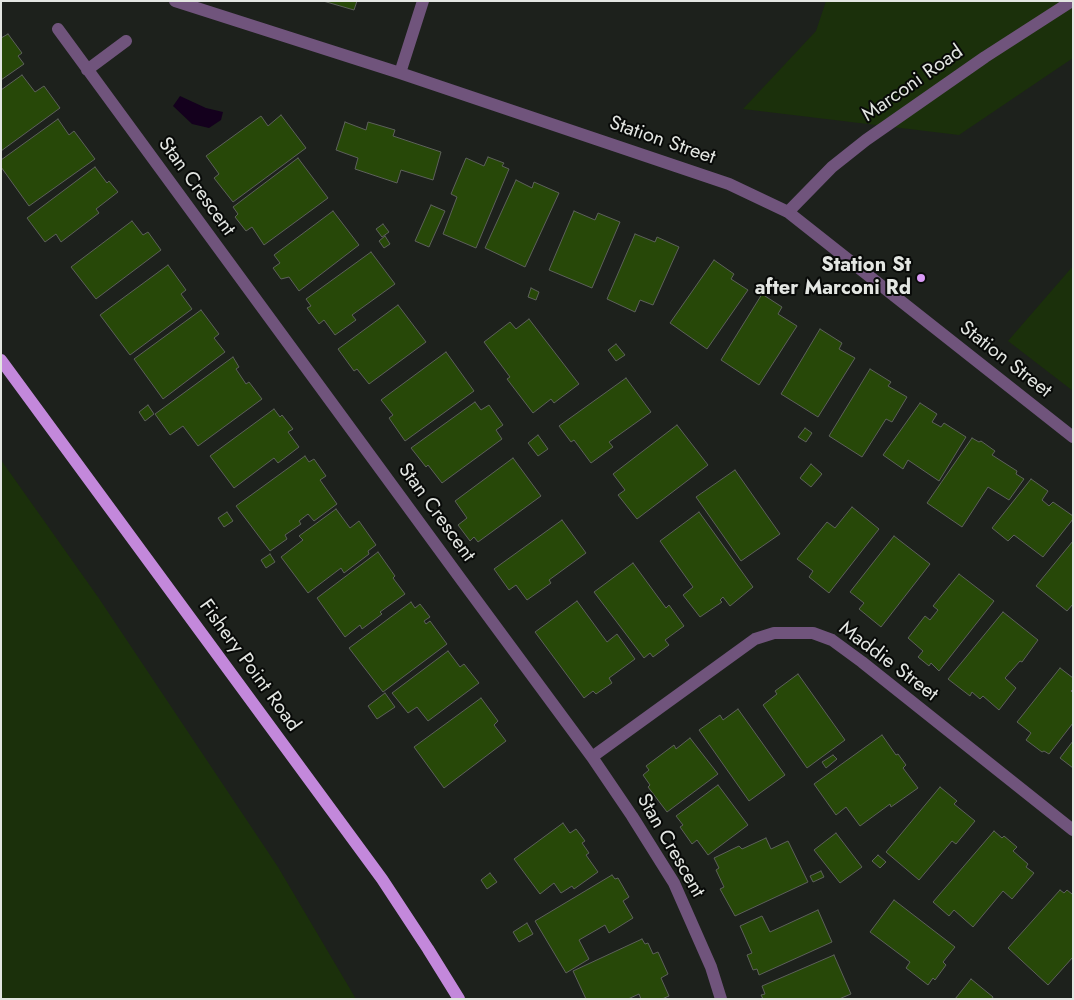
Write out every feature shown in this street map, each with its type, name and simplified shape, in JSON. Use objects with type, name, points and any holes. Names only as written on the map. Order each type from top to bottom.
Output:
[{"type":"main road","name":"Fishery Point Road","points":[[1,360],[382,879],[459,999]]},
{"type":"street","name":"Station Street","points":[[175,1],[400,72],[729,184],[788,212],[1073,437]]},
{"type":"street","points":[[400,72],[423,1]]},
{"type":"street","name":"Marconi Road","points":[[788,212],[832,167],[866,140],[985,57],[1072,1]]},
{"type":"street","name":"Stan Crescent","points":[[58,29],[592,757],[674,883],[711,967],[721,999]]},
{"type":"street","points":[[87,70],[126,41]]},
{"type":"street","name":"Maddie Street","points":[[592,757],[755,639],[774,633],[814,633],[832,640],[862,662],[1073,830]]},
{"type":"green space","points":[[826,1],[1073,1],[1073,58],[959,135],[743,109],[816,31]]},
{"type":"green space","points":[[1073,266],[1073,391],[1008,341]]},
{"type":"green space","points":[[1,460],[98,597],[278,867],[356,999],[1,999]]},
{"type":"shaded area","points":[[180,96],[206,108],[223,112],[221,120],[209,128],[192,124],[173,106]]},
{"type":"building","points":[[323,1],[357,1],[354,10]]},
{"type":"building","points":[[8,34],[22,53],[18,56],[24,64],[1,80],[1,38]]},
{"type":"building","points":[[22,75],[35,92],[44,86],[60,108],[1,151],[1,90]]},
{"type":"building","points":[[281,115],[306,148],[233,202],[214,178],[219,174],[206,156],[261,116],[268,126]]},
{"type":"building","points":[[58,119],[69,135],[74,131],[95,159],[29,206],[1,167],[1,160]]},
{"type":"building","points":[[345,122],[366,130],[368,122],[395,130],[393,136],[441,152],[433,180],[401,170],[397,183],[355,169],[358,158],[336,150]]},
{"type":"building","points":[[488,157],[504,163],[502,166],[509,169],[476,248],[443,234],[457,197],[451,194],[466,158],[484,166]]},
{"type":"building","points":[[298,158],[328,198],[264,245],[252,227],[246,231],[235,217],[238,214],[233,207]]},
{"type":"building","points":[[95,167],[107,183],[109,181],[118,192],[96,209],[99,213],[61,242],[56,234],[45,242],[27,218]]},
{"type":"building","points":[[516,180],[532,188],[534,182],[559,193],[525,267],[485,248]]},
{"type":"building","points":[[431,205],[445,211],[429,247],[415,241]]},
{"type":"building","points":[[333,211],[359,245],[299,291],[289,277],[281,279],[273,268],[280,263],[274,255]]},
{"type":"building","points":[[574,211],[595,220],[598,213],[620,222],[592,288],[549,270]]},
{"type":"building","points":[[132,221],[143,235],[148,232],[161,250],[96,299],[71,267]]},
{"type":"building","points":[[383,224],[389,232],[382,237],[376,229]]},
{"type":"building","points":[[635,234],[655,242],[657,237],[679,247],[653,305],[640,300],[635,312],[607,299]]},
{"type":"building","points":[[385,236],[390,244],[384,248],[379,241]]},
{"type":"building","points":[[371,252],[395,284],[352,315],[356,320],[335,335],[324,320],[319,324],[307,308],[311,306],[306,299]]},
{"type":"building","points":[[714,260],[734,274],[731,279],[748,290],[707,349],[670,323]]},
{"type":"building","points":[[168,265],[186,290],[181,294],[192,309],[130,355],[100,315]]},
{"type":"building","points":[[531,288],[539,292],[536,300],[528,297]]},
{"type":"building","points":[[762,294],[782,307],[778,314],[797,326],[759,385],[721,360]]},
{"type":"building","points":[[398,305],[426,342],[369,384],[357,369],[354,371],[338,349]]},
{"type":"building","points":[[201,310],[219,334],[214,338],[225,352],[163,399],[134,359]]},
{"type":"building","points":[[529,319],[579,384],[554,403],[551,399],[533,413],[507,379],[510,377],[484,342],[510,322],[516,329]]},
{"type":"building","points":[[820,329],[842,343],[839,349],[855,358],[818,417],[781,394]]},
{"type":"building","points":[[616,344],[625,355],[616,361],[608,350]]},
{"type":"building","points":[[446,352],[474,391],[405,441],[389,418],[393,415],[381,400]]},
{"type":"building","points":[[233,357],[239,367],[236,369],[246,384],[249,382],[262,399],[198,446],[183,426],[170,435],[155,414]]},
{"type":"building","points":[[870,369],[891,382],[888,386],[907,397],[892,422],[886,419],[862,457],[829,436]]},
{"type":"building","points":[[626,378],[651,412],[609,442],[613,447],[591,463],[574,440],[571,442],[559,426]]},
{"type":"building","points":[[475,402],[481,410],[489,405],[503,425],[496,430],[502,439],[442,483],[411,448]]},
{"type":"building","points":[[920,403],[937,414],[932,422],[941,427],[944,423],[966,437],[939,481],[908,460],[903,469],[883,455]]},
{"type":"building","points":[[148,405],[154,414],[145,421],[139,412]]},
{"type":"building","points":[[274,409],[280,417],[282,415],[293,429],[288,432],[299,447],[278,463],[274,458],[234,488],[210,456]]},
{"type":"building","points":[[677,425],[708,465],[637,519],[618,495],[625,490],[613,474]]},
{"type":"building","points":[[805,428],[812,433],[806,442],[798,437]]},
{"type":"building","points":[[538,435],[548,449],[538,456],[528,443]]},
{"type":"building","points":[[972,438],[979,442],[981,441],[995,451],[992,455],[1017,471],[1016,474],[1024,479],[1009,500],[988,487],[962,527],[927,503]]},
{"type":"building","points":[[305,456],[309,462],[314,459],[326,476],[320,480],[337,504],[314,521],[308,514],[299,521],[301,524],[285,535],[287,539],[270,551],[236,506]]},
{"type":"building","points":[[513,458],[541,496],[478,542],[474,537],[470,541],[458,525],[467,518],[455,501]]},
{"type":"building","points":[[811,464],[822,474],[811,487],[800,478]]},
{"type":"building","points":[[735,470],[780,534],[741,561],[696,497]]},
{"type":"building","points":[[1031,479],[1048,491],[1042,500],[1049,506],[1053,502],[1073,516],[1073,519],[1043,557],[1014,535],[1008,541],[992,528]]},
{"type":"building","points":[[852,507],[879,529],[829,593],[809,577],[813,571],[797,559],[827,522],[835,528]]},
{"type":"building","points":[[336,509],[350,528],[359,521],[376,545],[368,551],[369,554],[344,573],[341,568],[308,593],[281,557],[303,540],[299,536]]},
{"type":"building","points":[[227,512],[233,521],[224,527],[218,518]]},
{"type":"building","points":[[699,512],[753,587],[730,606],[723,597],[720,600],[722,602],[700,617],[683,595],[693,587],[660,541]]},
{"type":"building","points":[[562,520],[586,553],[549,580],[551,583],[527,600],[516,585],[509,590],[494,569]]},
{"type":"building","points":[[894,536],[930,564],[881,627],[859,609],[864,603],[850,592]]},
{"type":"building","points":[[1073,541],[1073,604],[1067,611],[1036,586]]},
{"type":"building","points":[[378,552],[405,594],[380,612],[382,614],[362,629],[360,625],[345,637],[317,598]]},
{"type":"building","points":[[270,554],[275,562],[266,568],[261,560]]},
{"type":"building","points":[[633,563],[666,608],[669,605],[684,626],[665,640],[669,645],[653,657],[650,653],[644,658],[594,592]]},
{"type":"building","points":[[959,574],[994,601],[939,671],[931,663],[929,666],[918,657],[923,651],[908,638],[925,616],[930,620],[938,610],[933,606]]},
{"type":"building","points":[[577,601],[607,642],[617,634],[635,659],[609,678],[612,683],[596,694],[593,691],[584,698],[535,632]]},
{"type":"building","points":[[411,602],[415,608],[420,604],[430,617],[424,621],[426,624],[430,621],[447,644],[383,692],[349,648]]},
{"type":"building","points":[[1003,612],[1038,640],[1022,662],[1020,661],[1005,678],[1016,688],[999,710],[983,696],[980,699],[972,692],[970,696],[948,679]]},
{"type":"building","points":[[448,651],[460,667],[464,664],[479,683],[428,721],[417,707],[408,713],[392,693]]},
{"type":"building","points":[[1060,668],[1073,678],[1073,689],[1071,691],[1073,693],[1073,723],[1049,754],[1044,751],[1042,752],[1026,740],[1031,733],[1017,722]]},
{"type":"building","points":[[798,674],[845,740],[807,768],[763,705],[777,694],[775,691]]},
{"type":"building","points":[[385,693],[395,707],[377,719],[368,706]]},
{"type":"building","points":[[481,698],[498,721],[494,725],[506,741],[444,788],[414,747]]},
{"type":"building","points":[[738,709],[785,775],[749,801],[699,730],[720,715],[723,720]]},
{"type":"building","points":[[882,735],[896,755],[898,754],[906,765],[903,768],[918,788],[891,807],[890,804],[860,826],[846,807],[836,815],[814,784]]},
{"type":"building","points":[[690,738],[718,774],[667,812],[648,787],[650,785],[643,775],[649,770],[646,766],[674,745],[676,749]]},
{"type":"building","points":[[1073,741],[1073,768],[1060,758]]},
{"type":"building","points":[[833,755],[837,759],[826,768],[822,762]]},
{"type":"building","points":[[718,785],[748,825],[708,855],[697,840],[692,844],[680,827],[683,825],[676,816]]},
{"type":"building","points":[[940,787],[957,801],[954,804],[975,821],[956,844],[952,841],[919,880],[886,852]]},
{"type":"building","points":[[563,823],[570,833],[576,829],[585,841],[582,843],[589,853],[586,855],[598,872],[574,889],[572,886],[561,893],[554,883],[540,894],[514,859]]},
{"type":"building","points":[[994,831],[1002,838],[1004,836],[1017,847],[1013,851],[1028,864],[1026,867],[1034,873],[1012,899],[1003,891],[973,927],[954,910],[949,916],[933,902]]},
{"type":"building","points":[[836,833],[862,867],[840,883],[814,850]]},
{"type":"building","points":[[766,838],[771,849],[788,841],[808,882],[735,916],[720,889],[724,887],[716,870],[719,868],[714,858],[739,846],[742,849]]},
{"type":"building","points":[[878,855],[886,862],[880,868],[872,861]]},
{"type":"building","points":[[821,871],[824,877],[813,882],[810,876]]},
{"type":"building","points":[[490,873],[497,882],[487,889],[481,880]]},
{"type":"building","points":[[612,875],[615,879],[618,878],[629,897],[623,901],[633,918],[609,933],[605,925],[579,940],[589,959],[566,973],[535,921]]},
{"type":"building","points":[[1060,890],[1064,893],[1067,890],[1073,893],[1073,957],[1048,985],[1008,948]]},
{"type":"building","points":[[894,900],[955,947],[943,962],[946,965],[935,980],[933,978],[928,985],[906,968],[910,962],[870,932]]},
{"type":"building","points":[[818,910],[832,942],[759,975],[757,969],[753,970],[747,955],[752,953],[740,926],[762,916],[770,932]]},
{"type":"building","points":[[527,923],[533,934],[519,942],[513,932]]},
{"type":"building","points":[[642,939],[645,944],[648,943],[653,954],[658,952],[668,974],[661,978],[669,996],[662,999],[641,999],[639,994],[628,999],[586,999],[573,971]]},
{"type":"building","points":[[834,955],[851,994],[839,999],[763,999],[761,995],[765,994],[762,986]]},
{"type":"building","points":[[971,979],[993,997],[992,999],[955,999]]},
{"type":"place","name":"Station St after Marconi Rd","points":[[921,278]]}]
